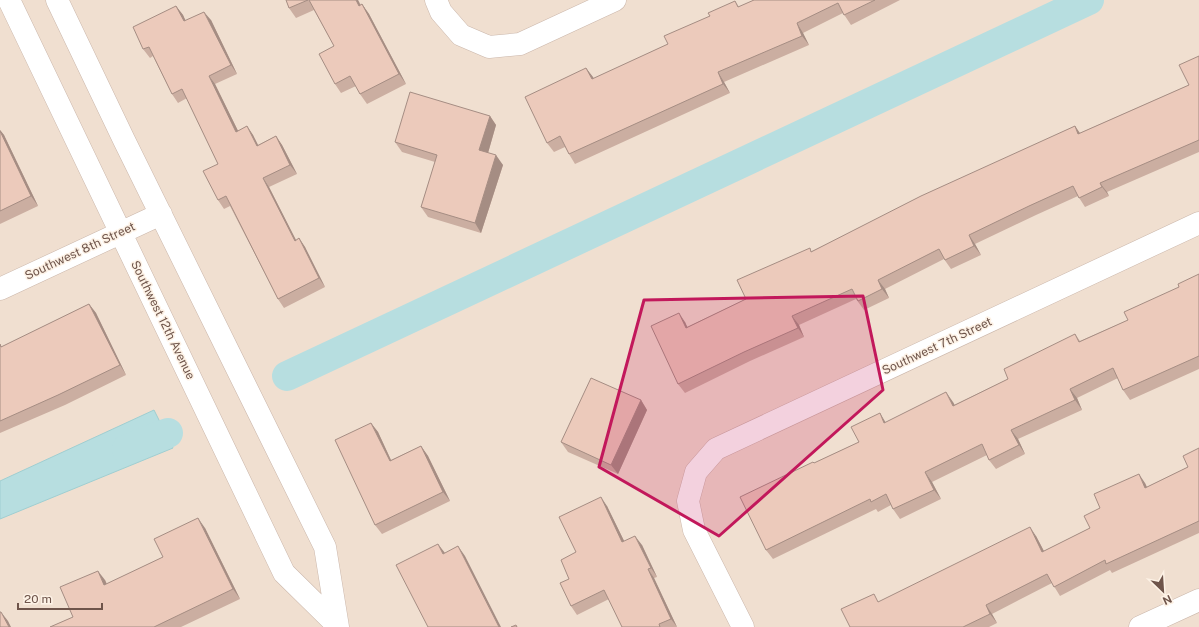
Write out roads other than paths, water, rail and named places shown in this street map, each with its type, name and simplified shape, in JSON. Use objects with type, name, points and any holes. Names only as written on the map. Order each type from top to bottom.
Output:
[{"type":"street","name":"Southwest 12th Avenue","points":[[9,0],[284,573],[336,626]]},
{"type":"street","name":"Southwest 12th Avenue","points":[[57,0],[120,133],[325,547],[336,626]]},
{"type":"street","points":[[436,0],[441,12],[461,35],[490,47],[520,44],[615,0]]},
{"type":"street","name":"Southwest 8th Street","points":[[0,289],[161,214]]},
{"type":"street","name":"Southwest 7th Street","points":[[743,627],[694,530],[688,501],[696,472],[716,449],[1199,223]]},
{"type":"street","points":[[1140,627],[1199,600]]},
{"type":"water","points":[[154,410],[173,448],[0,519],[0,481]]},
{"type":"waterway","points":[[287,376],[1089,0]]},
{"type":"waterway","points":[[127,449],[168,433]]}]
